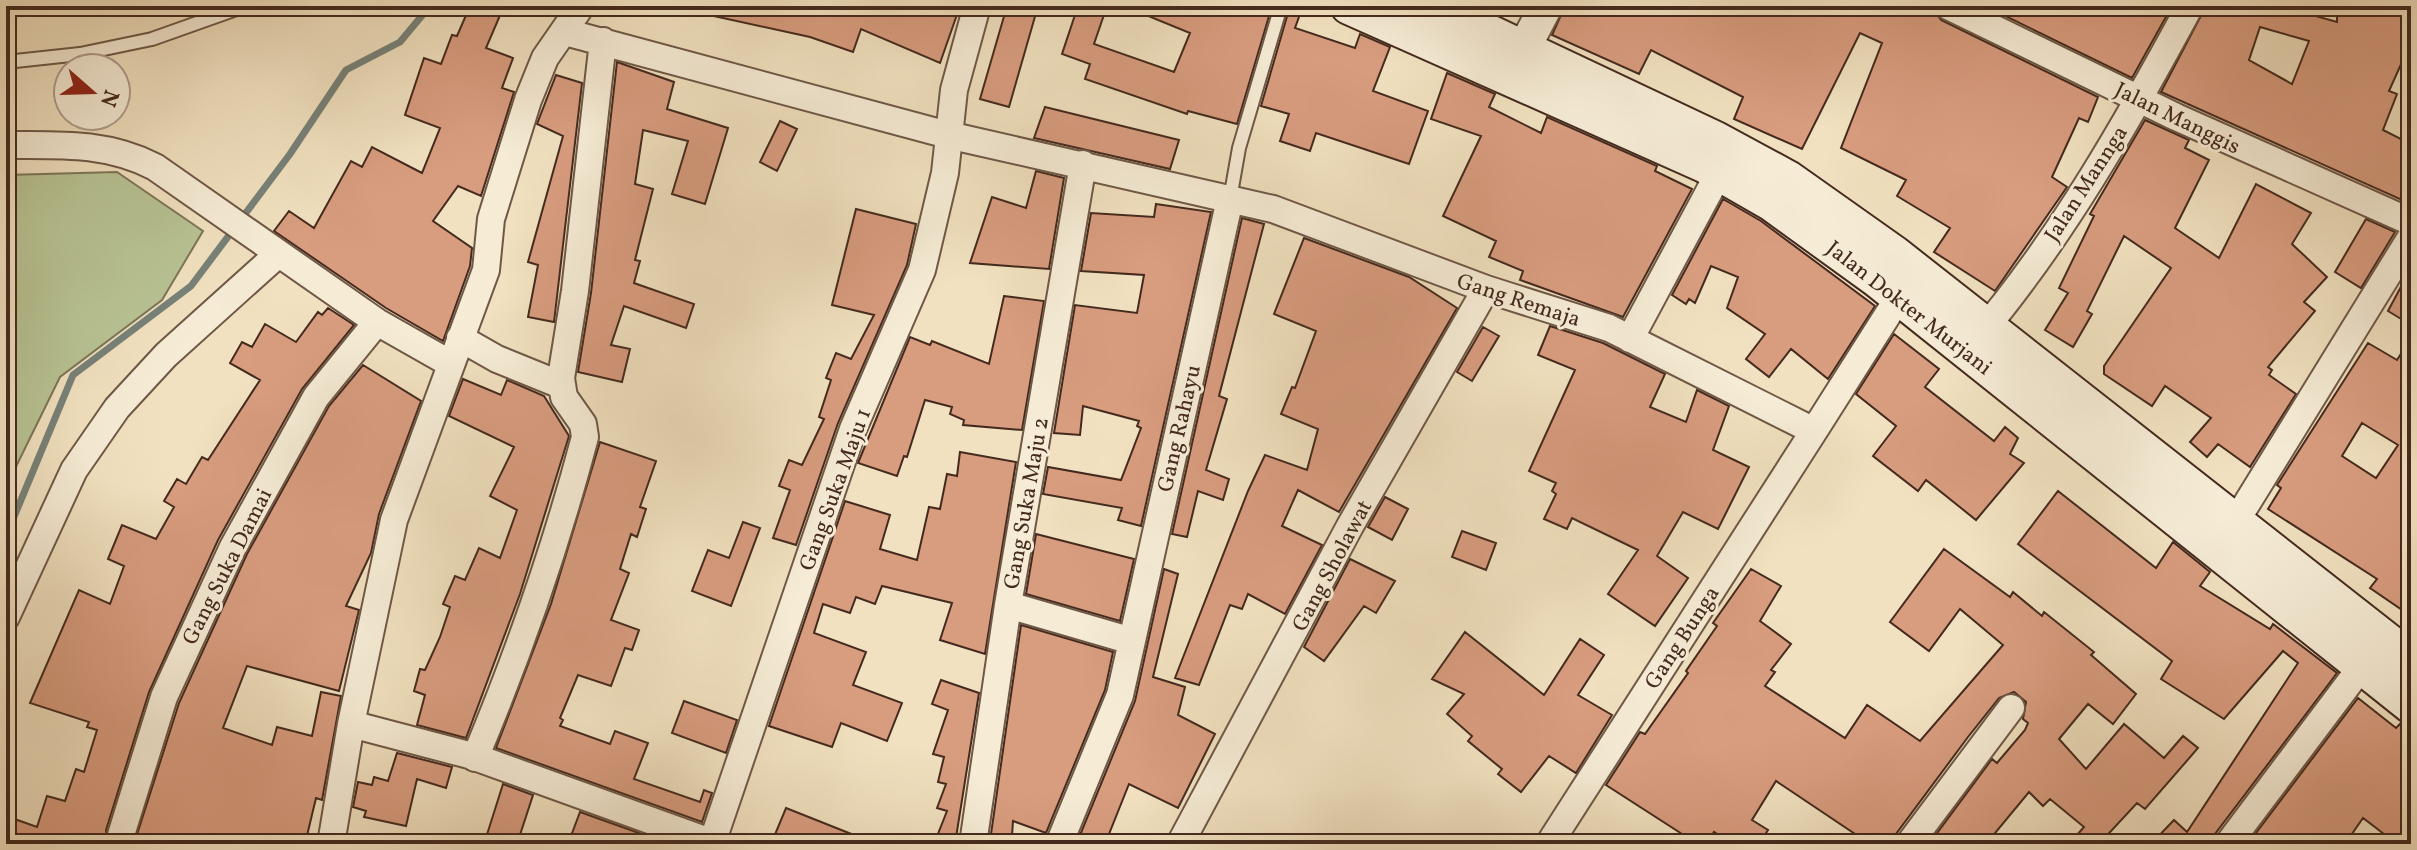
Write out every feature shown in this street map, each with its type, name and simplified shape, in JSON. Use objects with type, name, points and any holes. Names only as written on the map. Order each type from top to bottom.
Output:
[{"type":"main road","name":"Jalan Dokter Murjani","points":[[1349,6],[1719,173],[1772,203],[1899,297],[1976,339],[2236,521],[2362,666],[2411,705]]},
{"type":"main road","name":"Jalan Dokter Murjani","points":[[1432,6],[1716,140],[1788,179],[1894,254],[1976,339],[2296,591],[2411,660]]},
{"type":"street","points":[[331,844],[351,724],[394,520],[486,270],[491,219],[528,100],[545,58],[581,6]]},
{"type":"street","name":"Gang Suka Maju 1","points":[[714,843],[853,429],[922,270],[939,206],[954,90],[977,6]]},
{"type":"street","points":[[1524,48],[1546,6]]},
{"type":"street","name":"Jalan Manggis","points":[[1948,6],[2268,160],[2411,222]]},
{"type":"street","name":"Jalan Mannga","points":[[1976,339],[2038,258],[2140,99],[2190,6]]},
{"type":"street","name":"Gang Remaja","points":[[565,32],[948,135],[1273,209],[1630,339],[1814,431]]},
{"type":"street","points":[[475,758],[516,659],[564,516],[585,437],[583,424],[564,397],[561,385],[603,41]]},
{"type":"street","points":[[6,145],[96,146],[129,153],[155,167],[377,322],[451,364]]},
{"type":"street","name":"Gang Suka Maju 2","points":[[973,844],[1008,605],[1083,164]]},
{"type":"street","points":[[1630,339],[1719,173]]},
{"type":"street","name":"Gang Rahayu","points":[[1059,844],[1120,695],[1230,199]]},
{"type":"street","points":[[2236,521],[2411,237]]},
{"type":"street","points":[[6,617],[74,470],[117,408],[166,355],[277,255]]},
{"type":"street","name":"Gang Sholawat","points":[[1180,844],[1350,526],[1486,289]]},
{"type":"street","name":"Gang Bunga","points":[[1549,844],[1899,297]]},
{"type":"street","name":"Gang Suka Damai","points":[[121,835],[164,697],[227,560],[316,397],[377,322]]},
{"type":"street","points":[[460,338],[497,359],[561,385]]},
{"type":"street","points":[[1008,605],[1132,641]]},
{"type":"street","points":[[2228,844],[2362,666]]},
{"type":"street","points":[[1909,844],[2011,708]]},
{"type":"street","points":[[351,724],[475,758],[714,843]]},
{"type":"lane","points":[[6,62],[80,54],[152,39],[245,6]]},
{"type":"lane","name":"Gang Rahayu","points":[[1230,199],[1239,148],[1281,6]]},
{"type":"green space","points":[[117,172],[203,231],[162,300],[60,377],[6,487],[6,175]]},
{"type":"building","points":[[470,6],[504,6],[486,48],[513,58],[502,88],[514,92],[481,196],[458,186],[433,221],[472,248],[470,266],[443,341],[386,308],[274,231],[289,211],[314,228],[351,161],[362,167],[372,147],[422,173],[440,128],[405,115],[424,58],[441,64],[452,35],[457,36]]},
{"type":"building","points":[[710,6],[960,6],[940,63],[861,29],[853,52],[810,37],[709,15]]},
{"type":"building","points":[[1007,6],[1038,6],[1009,107],[980,99]]},
{"type":"building","points":[[1078,6],[1107,6],[1094,44],[1174,72],[1190,33],[1124,6],[1272,6],[1237,124],[1188,111],[1187,114],[1085,79],[1090,64],[1062,54]]},
{"type":"building","points":[[1290,6],[1303,6],[1295,28],[1355,48],[1360,34],[1390,47],[1373,91],[1428,111],[1409,164],[1316,133],[1310,151],[1280,141],[1289,114],[1261,106]]},
{"type":"building","points":[[1565,6],[1932,6],[1941,20],[2098,97],[2088,122],[2079,118],[2052,177],[2067,187],[1995,291],[1934,252],[1950,228],[1897,196],[1906,180],[1841,148],[1882,43],[1860,33],[1802,149],[1734,119],[1743,97],[1651,50],[1639,74],[1552,35]]},
{"type":"building","points":[[1985,6],[2172,6],[2132,78]]},
{"type":"building","points":[[2206,6],[2280,6],[2337,22],[2337,6],[2411,6],[2411,42],[2389,91],[2397,94],[2383,130],[2411,144],[2411,204],[2161,92]],"holes":[[[2260,27],[2309,41],[2292,84],[2249,60]]]},
{"type":"building","points":[[617,62],[674,82],[667,109],[728,128],[705,204],[672,194],[688,141],[643,130],[635,184],[653,189],[635,260],[640,261],[634,283],[694,304],[686,328],[624,306],[611,345],[630,349],[622,382],[578,372],[591,293]]},
{"type":"building","points":[[1447,73],[1495,94],[1489,107],[1541,133],[1547,117],[1657,166],[1655,171],[1692,189],[1623,317],[1520,280],[1523,271],[1489,257],[1496,241],[1443,216],[1481,136],[1431,119]]},
{"type":"building","points":[[556,75],[582,83],[554,322],[528,317],[538,265],[528,262],[563,136],[537,124]]},
{"type":"building","points":[[1045,107],[1179,140],[1170,169],[1034,138]]},
{"type":"building","points":[[2145,120],[2189,140],[2185,148],[2209,160],[2175,228],[2219,258],[2256,184],[2311,213],[2292,244],[2327,277],[2304,302],[2315,311],[2268,367],[2272,370],[2269,375],[2296,394],[2250,467],[2218,444],[2207,457],[2190,442],[2211,418],[2165,386],[2152,406],[2104,374],[2104,366],[2171,268],[2124,236],[2087,311],[2092,314],[2073,347],[2045,330],[2068,293],[2059,288],[2094,216],[2090,214]]},
{"type":"building","points":[[780,121],[797,129],[777,171],[760,162]]},
{"type":"building","points":[[1036,171],[1064,178],[1049,269],[970,263],[992,197],[1026,208]]},
{"type":"building","points":[[1723,199],[1761,221],[1875,306],[1828,379],[1791,349],[1769,377],[1746,359],[1765,334],[1727,308],[1738,277],[1711,266],[1695,303],[1689,299],[1686,304],[1672,295]]},
{"type":"building","points":[[1156,204],[1211,212],[1141,526],[1118,520],[1122,508],[1043,494],[1048,467],[1121,480],[1141,428],[1137,426],[1139,421],[1083,406],[1080,435],[1054,433],[1075,305],[1137,313],[1144,275],[1081,271],[1091,213],[1154,217]]},
{"type":"building","points":[[856,209],[916,224],[907,265],[838,423],[796,545],[773,538],[790,490],[779,486],[789,460],[802,465],[824,419],[819,417],[831,380],[826,378],[836,353],[851,359],[874,315],[832,305]]},
{"type":"building","points":[[1242,218],[1264,224],[1219,396],[1227,399],[1206,470],[1229,479],[1223,500],[1198,491],[1187,537],[1172,534]]},
{"type":"building","points":[[2366,219],[2395,232],[2361,288],[2335,272]]},
{"type":"building","points":[[1304,238],[1409,277],[1457,308],[1339,512],[1298,490],[1282,526],[1322,545],[1285,614],[1248,594],[1242,609],[1230,605],[1199,685],[1175,678],[1248,491],[1265,455],[1307,470],[1318,429],[1281,414],[1292,387],[1295,388],[1316,331],[1274,314]]},
{"type":"building","points":[[2411,268],[2411,325],[2388,311]]},
{"type":"building","points":[[1004,296],[1044,301],[1022,430],[963,425],[964,420],[950,414],[952,407],[925,400],[907,457],[904,456],[897,476],[858,463],[910,337],[930,345],[932,341],[989,364]]},
{"type":"building","points":[[328,308],[354,325],[302,389],[218,540],[149,692],[106,830],[108,844],[6,844],[6,816],[37,827],[47,796],[65,801],[76,769],[84,772],[97,730],[87,727],[89,722],[30,703],[79,590],[110,604],[124,566],[108,559],[122,525],[156,539],[174,507],[164,501],[177,479],[186,484],[202,457],[208,460],[260,380],[230,363],[242,342],[252,347],[265,324],[296,342],[318,312],[322,315]]},
{"type":"building","points":[[1550,326],[1603,343],[1665,374],[1650,407],[1686,422],[1697,390],[1729,406],[1713,450],[1749,467],[1718,529],[1683,512],[1657,556],[1688,578],[1655,626],[1608,594],[1638,550],[1572,518],[1567,529],[1544,519],[1556,494],[1552,491],[1556,483],[1529,471],[1575,370],[1538,355]]},
{"type":"building","points":[[1483,327],[1499,336],[1472,381],[1457,372]]},
{"type":"building","points":[[1894,334],[1939,369],[1925,387],[1994,441],[2005,427],[2018,438],[2010,454],[2024,463],[1976,520],[1926,480],[1918,491],[1873,456],[1896,426],[1856,394]]},
{"type":"building","points":[[2411,338],[2411,616],[2370,588],[2377,579],[2268,509],[2281,488],[2277,485],[2368,343],[2397,360]],"holes":[[[2362,423],[2398,445],[2376,478],[2342,456]]]},
{"type":"building","points":[[363,365],[421,401],[379,514],[371,553],[346,606],[359,610],[339,691],[247,666],[223,728],[272,745],[277,727],[312,736],[321,692],[341,696],[322,800],[316,798],[305,844],[134,844],[179,703],[247,554],[329,406]]},
{"type":"building","points":[[463,379],[501,395],[507,380],[544,396],[569,436],[520,594],[466,738],[417,725],[425,695],[414,691],[420,669],[425,670],[440,637],[450,607],[443,604],[455,576],[465,580],[479,548],[500,558],[517,510],[490,496],[514,447],[449,416]]},
{"type":"building","points":[[600,442],[656,461],[640,507],[646,509],[637,537],[631,534],[620,569],[629,573],[611,620],[639,630],[632,650],[625,648],[611,686],[578,675],[560,718],[563,720],[560,726],[610,744],[615,731],[648,743],[634,779],[700,802],[704,790],[712,793],[702,822],[496,748],[551,604]]},
{"type":"building","points":[[960,452],[1016,462],[985,654],[940,640],[952,603],[882,586],[875,604],[856,597],[850,613],[823,604],[814,633],[866,652],[853,685],[902,703],[887,741],[841,723],[832,747],[769,726],[845,501],[890,515],[880,549],[917,560],[929,507],[940,509],[947,474],[957,476]]},
{"type":"building","points":[[2058,491],[2156,568],[2173,542],[2210,572],[2200,586],[2270,629],[2273,624],[2337,673],[2215,834],[2212,844],[2151,844],[2174,820],[2187,832],[2298,663],[2283,651],[2224,719],[2161,679],[2172,661],[2018,544]]},
{"type":"building","points":[[1385,497],[1408,509],[1392,540],[1368,527]]},
{"type":"building","points":[[743,522],[760,528],[731,606],[692,591],[708,550],[729,558]]},
{"type":"building","points":[[1462,531],[1496,543],[1486,570],[1452,557]]},
{"type":"building","points":[[1036,534],[1134,559],[1120,621],[1026,594]]},
{"type":"building","points":[[1944,549],[2010,597],[2013,592],[2042,616],[2044,612],[2094,652],[2091,655],[2136,694],[2113,724],[2088,704],[2059,739],[2086,769],[2124,724],[2164,758],[2183,736],[2198,748],[2145,809],[2137,803],[2099,844],[2069,844],[2084,827],[2050,799],[2043,806],[2029,792],[1986,844],[1929,844],[1992,759],[1997,763],[2025,730],[2028,723],[2023,719],[2026,702],[2014,692],[1999,698],[1896,834],[1893,844],[1847,844],[1855,834],[1776,781],[1752,820],[1768,830],[1759,844],[1733,844],[1714,832],[1707,844],[1675,844],[1682,834],[1606,785],[1640,732],[1645,734],[1688,673],[1686,671],[1717,626],[1713,623],[1751,569],[1781,586],[1760,621],[1791,644],[1771,670],[1775,672],[1765,686],[1845,738],[1867,705],[1920,741],[2003,645],[1960,609],[1929,651],[1890,622]]},
{"type":"building","points":[[1350,559],[1395,581],[1376,613],[1364,606],[1324,661],[1304,647]]},
{"type":"building","points":[[1164,569],[1178,574],[1153,677],[1185,687],[1178,715],[1215,734],[1178,808],[1129,784],[1105,844],[1087,844],[1078,840],[1135,701]]},
{"type":"building","points":[[1021,625],[1113,652],[1105,690],[1046,833],[1013,821],[1012,836],[991,834]]},
{"type":"building","points":[[1465,632],[1544,695],[1580,639],[1604,655],[1578,695],[1612,715],[1576,773],[1549,756],[1521,792],[1498,774],[1502,769],[1468,741],[1472,736],[1447,714],[1464,694],[1432,679]]},
{"type":"building","points":[[941,680],[979,693],[955,844],[934,844],[947,811],[937,808],[946,784],[938,782],[944,757],[933,754],[948,710],[932,704]]},
{"type":"building","points":[[2358,698],[2396,728],[2401,723],[2411,726],[2411,844],[2397,844],[2363,818],[2345,844],[2261,844],[2253,837]]},
{"type":"building","points":[[684,701],[737,720],[726,753],[672,733]]},
{"type":"building","points":[[397,753],[452,767],[446,788],[417,779],[406,826],[364,817],[366,811],[353,807],[358,782],[372,785],[374,777],[388,781]]},
{"type":"building","points":[[503,784],[533,795],[517,844],[484,844]]},
{"type":"building","points":[[786,808],[874,843],[874,844],[771,844]]},
{"type":"building","points":[[580,812],[667,843],[667,844],[568,844]]},
{"type":"waterway","points":[[6,536],[73,375],[191,286],[290,154],[346,70],[400,42],[430,6]]}]
